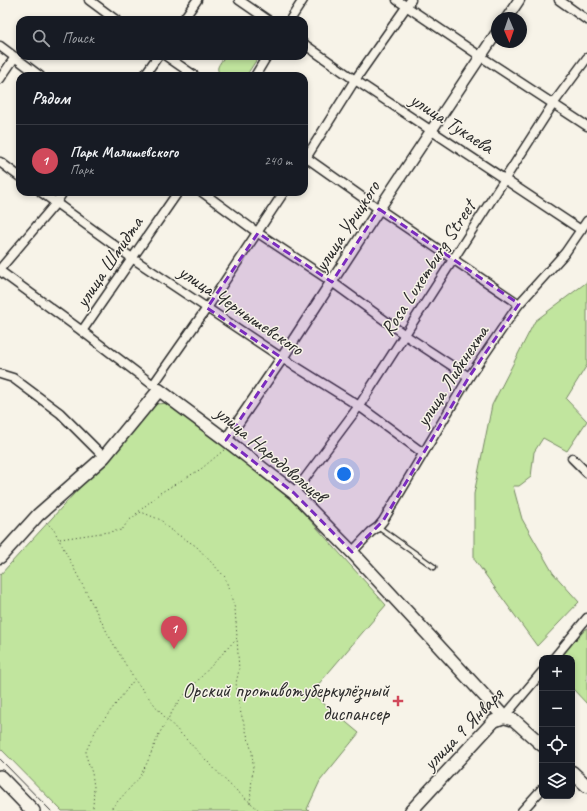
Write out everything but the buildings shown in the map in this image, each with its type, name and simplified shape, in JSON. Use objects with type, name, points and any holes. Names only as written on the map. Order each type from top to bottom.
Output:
[{"type":"main road","name":"улица Народовольцев","points":[[156,387],[226,444],[294,493],[352,552],[504,717],[514,720],[539,742]]},
{"type":"main road","points":[[0,556],[38,515],[104,457],[156,387]]},
{"type":"main road","name":"улица 9 Января","points":[[411,811],[494,721],[504,717]]},
{"type":"main road","points":[[575,775],[587,786]]},
{"type":"main road","points":[[1,781],[33,811]]},
{"type":"street","points":[[89,0],[111,16]]},
{"type":"street","points":[[186,16],[197,0]]},
{"type":"street","points":[[239,0],[262,16]]},
{"type":"street","points":[[293,16],[303,0]]},
{"type":"street","points":[[397,0],[409,3],[480,56],[587,126]]},
{"type":"street","points":[[511,12],[519,0]]},
{"type":"street","points":[[559,0],[587,20]]},
{"type":"street","points":[[308,153],[355,80],[409,3]]},
{"type":"street","name":"улица Урицкого","points":[[226,444],[491,40]]},
{"type":"street","points":[[0,46],[15,57],[0,80]]},
{"type":"street","name":"улица Тукаева","points":[[308,47],[355,80],[581,230]]},
{"type":"street","name":"Rosa Luxemburg Street","points":[[294,493],[359,406],[553,104],[587,58]]},
{"type":"street","points":[[19,60],[35,72]]},
{"type":"street","points":[[147,72],[155,60]]},
{"type":"street","points":[[172,60],[189,72]]},
{"type":"street","points":[[257,72],[265,60]]},
{"type":"street","points":[[308,160],[519,304]]},
{"type":"street","points":[[0,162],[16,173]]},
{"type":"street","name":"улица Чернышевского","points":[[46,196],[132,258],[282,358],[359,406],[423,453]]},
{"type":"street","points":[[0,270],[60,196]]},
{"type":"street","name":"улица Шмидта","points":[[82,331],[175,196]]},
{"type":"street","points":[[207,196],[258,233],[332,282],[405,335],[469,377]]},
{"type":"street","points":[[156,387],[281,196]]},
{"type":"street","name":"улица Либкнехта","points":[[352,552],[371,532],[378,527],[469,377],[519,304],[565,253],[587,221]]},
{"type":"street","name":"улица Народовольцев","points":[[0,270],[156,387]]},
{"type":"street","points":[[0,374],[12,378],[60,412],[104,457]]},
{"type":"street","points":[[572,458],[587,473]]},
{"type":"street","points":[[556,655],[587,618]]},
{"type":"street","name":"улица 9 Января","points":[[504,717],[539,676]]},
{"type":"street","points":[[522,811],[539,792]]},
{"type":"lane","points":[[378,527],[434,567]]},
{"type":"path","points":[[59,539],[122,530],[128,521],[160,493],[201,469],[226,444]]},
{"type":"path","points":[[133,517],[141,512],[161,520],[169,528],[196,546],[224,577],[235,609],[239,670],[236,683],[240,710],[252,752],[253,765],[250,802]]},
{"type":"path","points":[[38,515],[54,530],[109,636],[134,679],[168,720],[229,784],[260,811]]},
{"type":"path","points":[[108,811],[139,778],[159,734],[178,702],[238,638]]},
{"type":"path","points":[[94,811],[94,787],[86,751],[96,730],[134,679]]},
{"type":"highlighted area","points":[[379,209],[519,304],[469,377],[383,521],[352,552],[294,493],[226,440],[282,358],[207,308],[258,233],[332,282]]},
{"type":"green space","points":[[223,60],[256,60],[249,72],[219,72],[219,66]]},
{"type":"green space","points":[[587,282],[587,365],[566,399],[587,421],[567,451],[543,438],[534,452],[531,477],[519,486],[513,486],[522,519],[553,573],[579,602],[537,646],[474,559],[474,494],[492,405],[535,321]]},
{"type":"green space","points":[[169,403],[291,499],[386,605],[311,693],[359,733],[320,781],[307,809],[309,811],[62,811],[0,748],[0,575],[156,404]]},
{"type":"green space","points":[[587,628],[587,704],[575,691],[575,655],[561,655]]},
{"type":"tram line","points":[[0,759],[51,811]]},
{"type":"place","name":"Парк Малишевского","points":[[174,649]]},
{"type":"place","name":"Орский противотуберкулёзный диспансер","points":[[398,701]]}]
